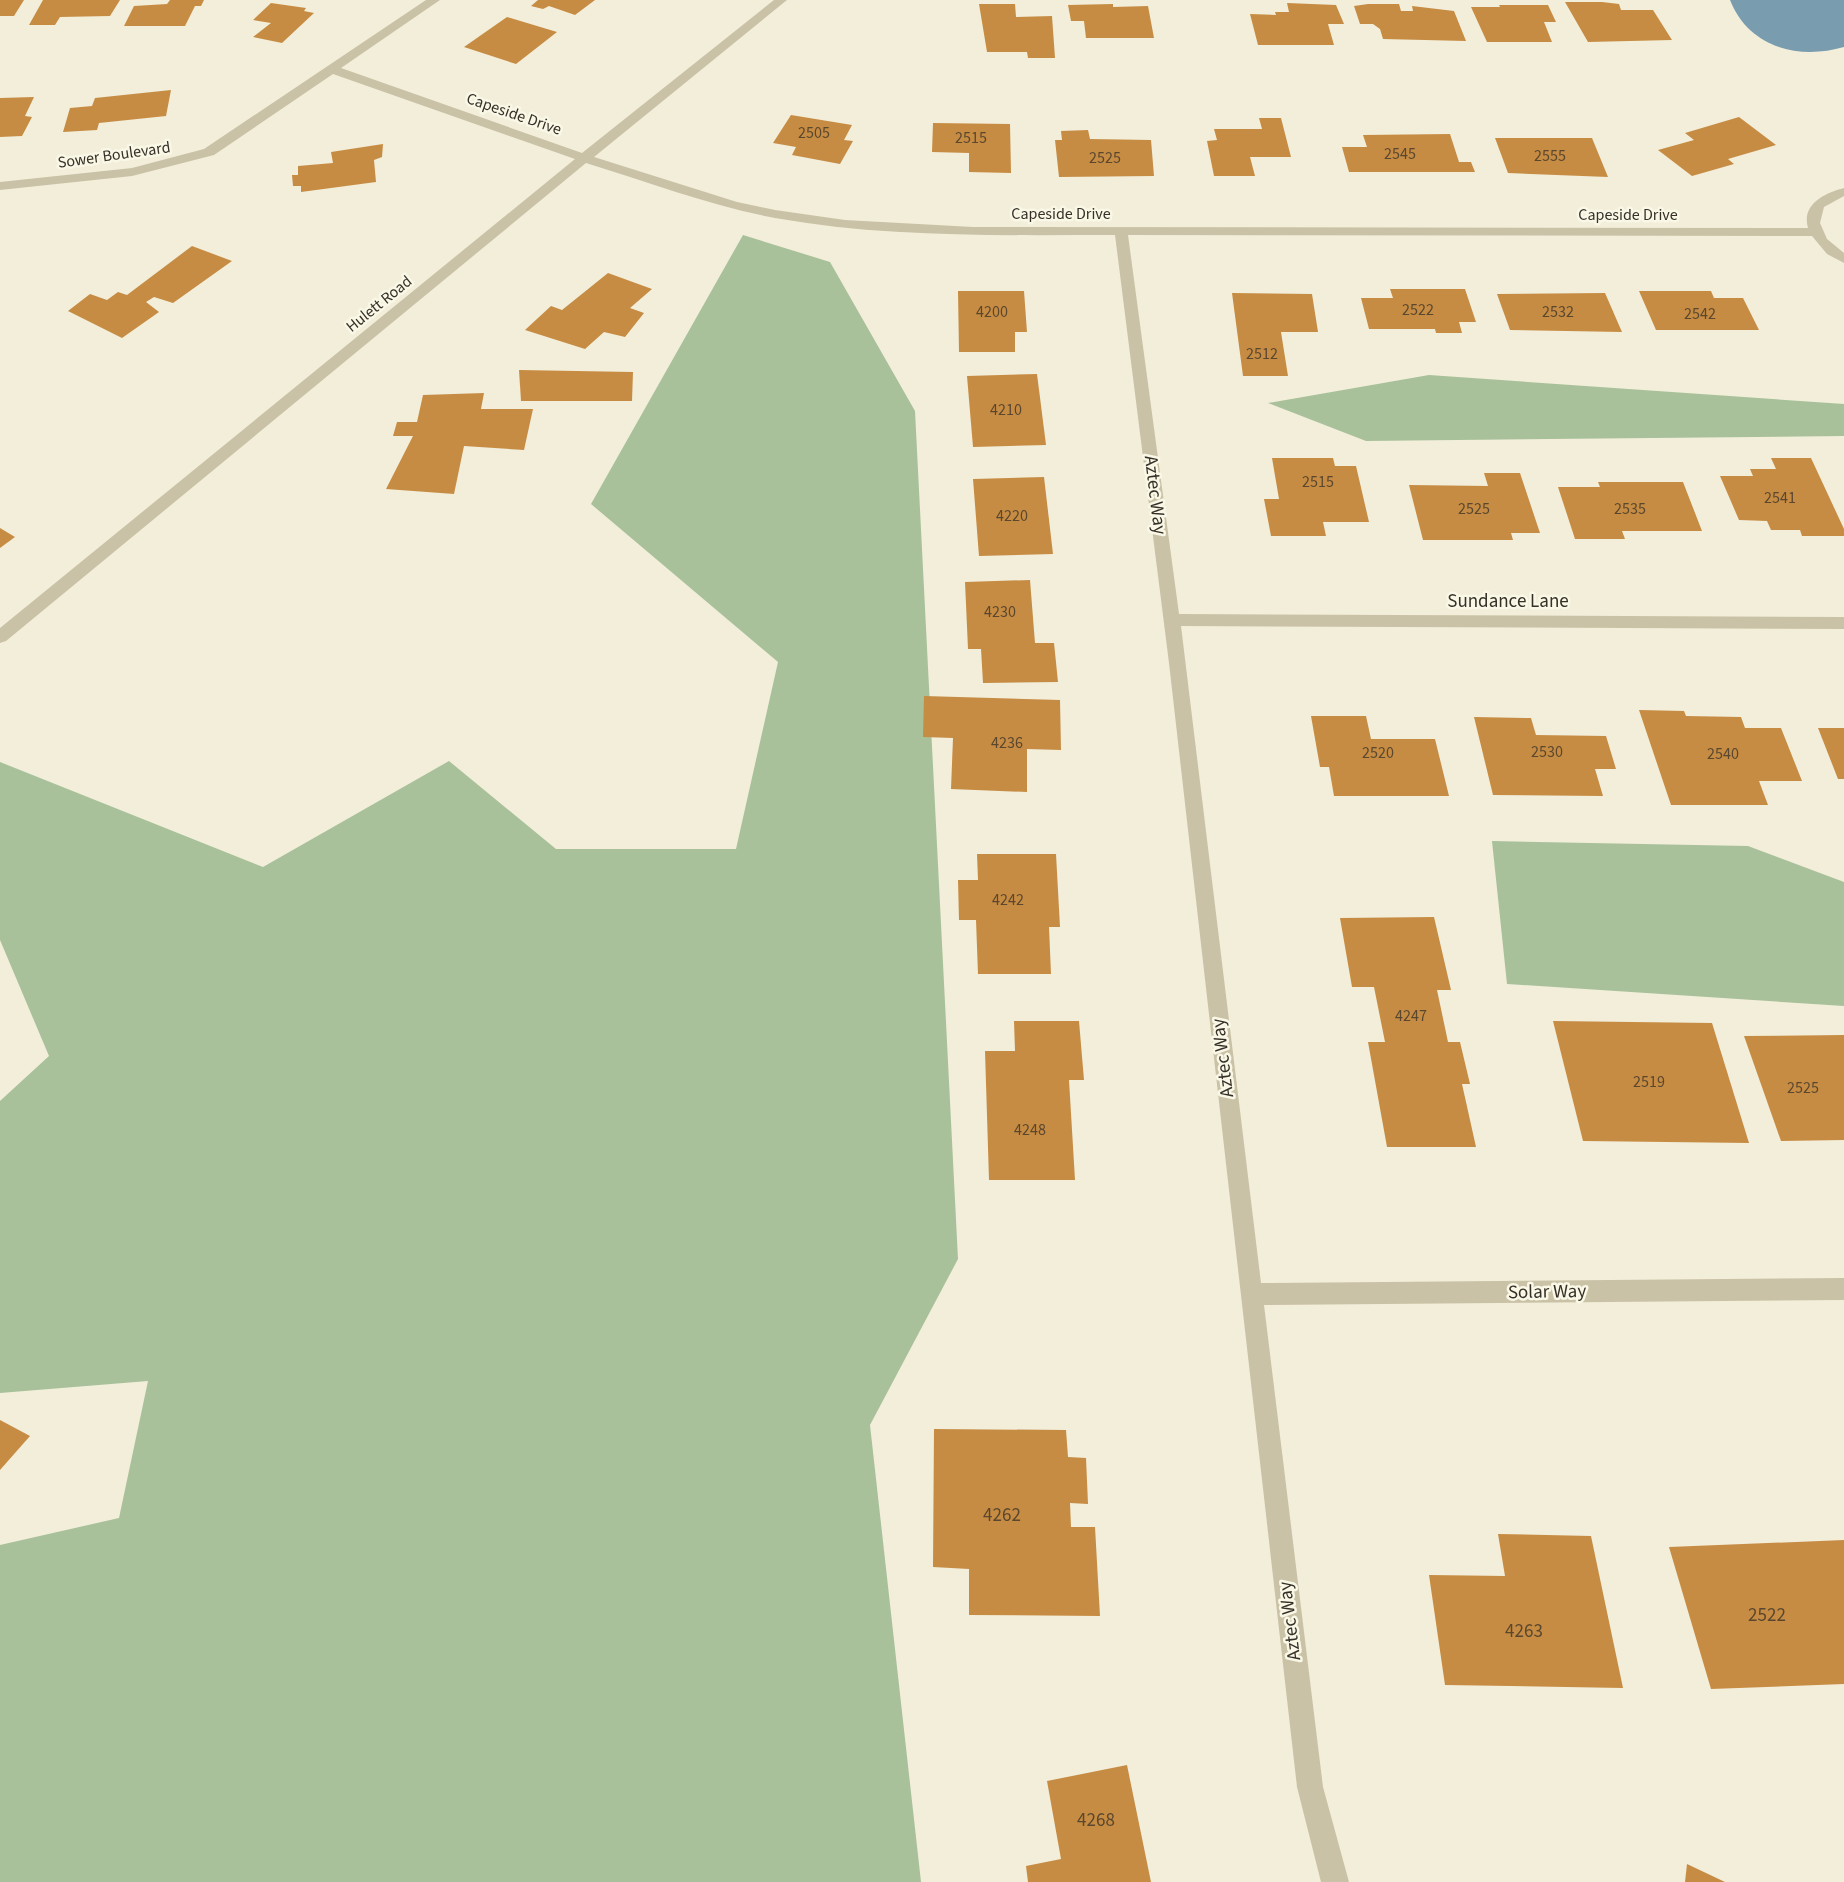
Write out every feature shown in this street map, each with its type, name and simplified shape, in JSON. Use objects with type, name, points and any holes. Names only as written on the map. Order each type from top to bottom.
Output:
[{"type":"street","name":"Sower Boulevard","points":[[0,186],[111,176],[171,166],[209,152],[433,0]]},
{"type":"street","name":"Hulett Road","points":[[0,637],[782,0]]},
{"type":"street","name":"Capeside Drive","points":[[331,69],[585,158],[734,205],[810,220],[973,231],[1815,232]]},
{"type":"street","points":[[1844,192],[1821,201],[1811,220],[1823,244],[1844,259]]},
{"type":"street","name":"Aztec Way","points":[[1121,232],[1171,620],[1310,1787],[1335,1882]]},
{"type":"street","name":"Sundance Lane","points":[[1171,620],[1844,623]]},
{"type":"street","name":"Solar Way","points":[[1251,1294],[1844,1289]]},
{"type":"green space","points":[[743,235],[830,262],[915,411],[958,1259],[870,1425],[921,1882],[0,1882],[0,1545],[119,1518],[148,1381],[0,1393],[0,1101],[49,1056],[0,940],[0,762],[263,867],[449,761],[556,849],[736,849],[778,662],[591,504]]},
{"type":"green space","points":[[1429,375],[1844,404],[1844,436],[1366,441],[1268,403]]},
{"type":"green space","points":[[1492,841],[1748,846],[1844,882],[1844,1006],[1507,984]]},
{"type":"water","points":[[1730,0],[1844,0],[1844,47],[1810,52],[1777,46],[1750,29]]},
{"type":"building","points":[[0,0],[24,0],[14,16],[0,16]]},
{"type":"building","points":[[43,0],[120,0],[110,16],[60,17],[55,25],[29,25]]},
{"type":"building","points":[[170,0],[204,0],[201,6],[195,6],[185,26],[124,26],[134,6],[167,4]]},
{"type":"building","points":[[538,0],[595,0],[575,15],[549,6],[543,9],[531,6]]},
{"type":"building","points":[[1565,2],[1602,2],[1619,4],[1621,10],[1653,10],[1672,40],[1588,42]]},
{"type":"building","points":[[271,3],[306,8],[304,11],[314,13],[282,43],[253,37],[271,23],[253,20]]},
{"type":"building","points":[[1287,3],[1336,5],[1344,24],[1328,24],[1334,45],[1258,45],[1250,14],[1276,15],[1275,12],[1289,12]]},
{"type":"building","points":[[979,4],[1015,4],[1016,17],[1052,16],[1055,58],[1028,58],[1027,52],[987,52]]},
{"type":"building","points":[[1113,4],[1113,7],[1148,6],[1154,38],[1086,38],[1084,21],[1071,21],[1068,5]]},
{"type":"building","points":[[1399,4],[1401,11],[1413,11],[1412,6],[1454,11],[1466,41],[1383,39],[1380,29],[1373,24],[1360,24],[1354,6]]},
{"type":"building","points":[[1499,5],[1548,5],[1556,22],[1544,22],[1552,42],[1487,42],[1471,7],[1500,7]]},
{"type":"building","points":[[507,17],[557,32],[516,64],[464,47]]},
{"type":"building","points":[[171,90],[166,116],[99,123],[97,130],[63,132],[70,108],[92,106],[95,98]]},
{"type":"building","points":[[34,97],[25,116],[32,117],[22,136],[0,137],[0,98]]},
{"type":"building","points":[[791,115],[852,125],[844,140],[853,141],[840,164],[792,155],[796,147],[773,143]]},
{"type":"building","points":[[1739,117],[1776,145],[1728,159],[1734,164],[1692,176],[1658,150],[1694,140],[1685,133]]},
{"type":"building","points":[[1259,118],[1281,118],[1291,157],[1250,157],[1255,176],[1214,176],[1207,141],[1217,140],[1214,129],[1262,129]]},
{"type":"building","points":[[933,123],[1010,124],[1011,173],[969,172],[969,153],[932,152]]},
{"type":"building","points":[[1088,130],[1090,139],[1151,140],[1154,176],[1059,177],[1055,140],[1062,140],[1061,131]]},
{"type":"building","points":[[1450,134],[1459,162],[1471,162],[1475,172],[1349,172],[1342,147],[1367,147],[1363,135]]},
{"type":"building","points":[[1495,138],[1592,138],[1608,177],[1508,173]]},
{"type":"building","points":[[383,144],[382,157],[374,160],[376,182],[301,192],[301,186],[293,186],[292,175],[298,175],[298,166],[333,163],[331,152]]},
{"type":"building","points":[[192,246],[232,261],[173,303],[154,297],[146,302],[159,312],[122,338],[68,311],[90,294],[107,300],[118,292],[127,295]]},
{"type":"building","points":[[608,273],[652,289],[630,308],[644,313],[625,337],[604,332],[585,349],[525,330],[551,306],[562,310]]},
{"type":"building","points":[[1390,289],[1465,289],[1476,322],[1459,322],[1462,333],[1436,333],[1435,329],[1369,329],[1361,298],[1393,298]]},
{"type":"building","points":[[958,291],[1024,291],[1027,332],[1015,332],[1015,352],[959,352]]},
{"type":"building","points":[[1639,291],[1711,291],[1714,298],[1743,298],[1759,330],[1656,330]]},
{"type":"building","points":[[1232,293],[1312,294],[1318,332],[1281,332],[1288,376],[1243,376]]},
{"type":"building","points":[[1605,293],[1622,332],[1510,330],[1497,294]]},
{"type":"building","points":[[519,370],[633,372],[632,401],[521,401]]},
{"type":"building","points":[[1037,374],[1046,445],[973,447],[967,376]]},
{"type":"building","points":[[484,393],[481,409],[533,409],[524,450],[464,446],[454,494],[386,489],[413,436],[393,436],[397,422],[417,422],[423,395]]},
{"type":"building","points":[[1272,458],[1333,458],[1335,466],[1356,466],[1369,522],[1323,522],[1326,536],[1271,536],[1264,499],[1279,499]]},
{"type":"building","points":[[1771,458],[1811,458],[1844,529],[1844,536],[1802,536],[1800,530],[1771,530],[1767,521],[1739,520],[1720,476],[1753,476],[1750,469],[1776,469]]},
{"type":"building","points":[[1484,473],[1520,473],[1540,533],[1511,533],[1513,540],[1423,540],[1409,485],[1488,486]]},
{"type":"building","points":[[1044,477],[1053,554],[979,556],[973,479]]},
{"type":"building","points":[[1598,482],[1683,482],[1702,531],[1622,531],[1625,539],[1575,539],[1558,487],[1600,487]]},
{"type":"building","points":[[0,528],[15,537],[0,548]]},
{"type":"building","points":[[1030,580],[1035,643],[1054,643],[1058,682],[983,683],[981,649],[968,649],[965,582]]},
{"type":"building","points":[[924,696],[1060,700],[1061,750],[1027,749],[1027,792],[951,789],[953,738],[923,737]]},
{"type":"building","points":[[1639,710],[1684,711],[1686,716],[1741,717],[1745,728],[1781,728],[1802,781],[1759,781],[1768,805],[1671,805]]},
{"type":"building","points":[[1311,716],[1366,716],[1371,739],[1435,739],[1449,796],[1334,796],[1329,767],[1320,767]]},
{"type":"building","points":[[1474,717],[1531,718],[1536,735],[1606,736],[1616,769],[1595,769],[1603,796],[1493,795]]},
{"type":"building","points":[[1818,728],[1844,728],[1844,779],[1838,779]]},
{"type":"building","points":[[977,854],[1056,854],[1060,927],[1049,927],[1051,974],[978,974],[976,920],[959,920],[958,880],[978,880]]},
{"type":"building","points":[[1434,917],[1451,990],[1437,990],[1448,1042],[1460,1042],[1470,1084],[1462,1084],[1476,1147],[1387,1147],[1368,1042],[1385,1042],[1374,987],[1352,987],[1340,918]]},
{"type":"building","points":[[1014,1021],[1079,1021],[1084,1080],[1069,1080],[1075,1180],[989,1180],[985,1051],[1015,1051]]},
{"type":"building","points":[[1553,1021],[1712,1023],[1749,1143],[1583,1141]]},
{"type":"building","points":[[1844,1035],[1844,1140],[1781,1141],[1744,1036]]},
{"type":"building","points":[[0,1420],[30,1436],[0,1470]]},
{"type":"building","points":[[934,1429],[1066,1430],[1068,1457],[1086,1458],[1088,1504],[1070,1503],[1071,1527],[1095,1527],[1100,1616],[969,1615],[969,1569],[933,1567]]},
{"type":"building","points":[[1498,1534],[1591,1536],[1623,1688],[1445,1685],[1429,1575],[1505,1576]]},
{"type":"building","points":[[1844,1540],[1844,1684],[1711,1689],[1669,1547]]},
{"type":"building","points":[[1127,1765],[1151,1882],[1028,1882],[1026,1866],[1061,1859],[1047,1781]]},
{"type":"building","points":[[1687,1864],[1725,1882],[1685,1882]]}]
